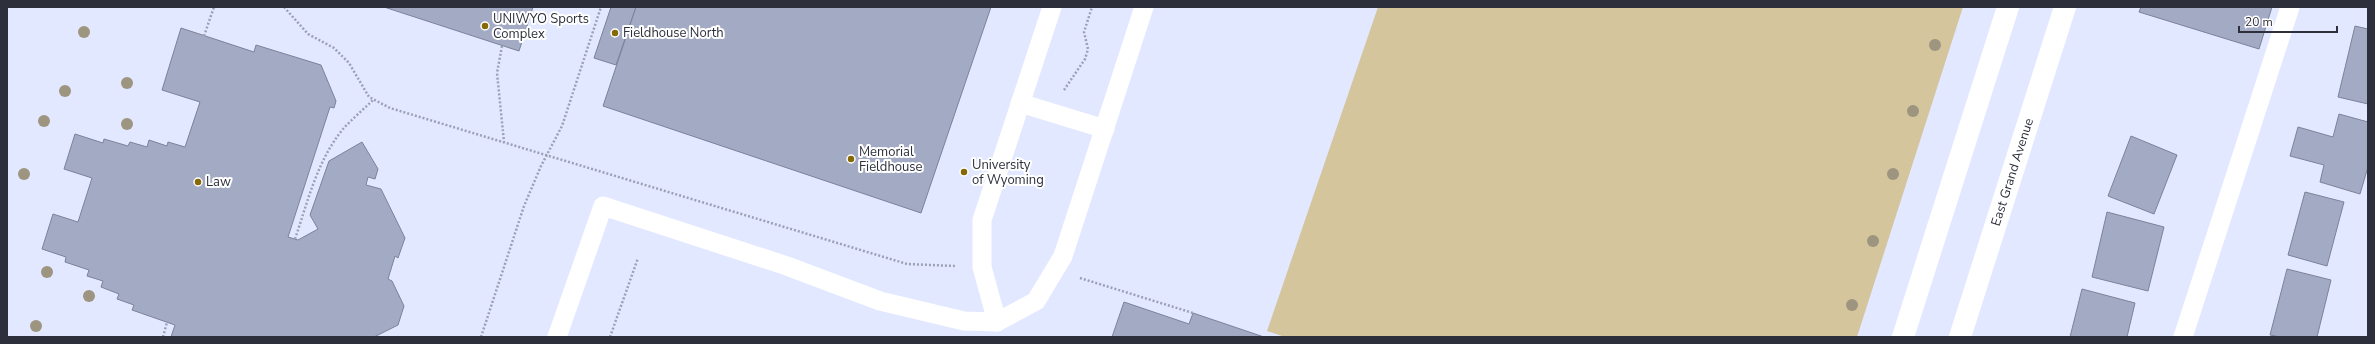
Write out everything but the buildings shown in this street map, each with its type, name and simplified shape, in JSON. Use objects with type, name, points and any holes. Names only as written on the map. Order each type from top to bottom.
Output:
[{"type":"main road","points":[[1903,337],[2008,7]]},
{"type":"main road","name":"East Grand Avenue","points":[[1960,337],[2065,7]]},
{"type":"lane","points":[[997,322],[982,267],[982,220],[1052,7]]},
{"type":"lane","points":[[2184,337],[2290,7]]},
{"type":"lane","points":[[557,337],[603,206],[787,266],[880,301],[964,321],[997,322],[1036,301],[1063,256],[1105,129],[1140,8]]},
{"type":"lane","points":[[1020,103],[1105,129]]},
{"type":"path","points":[[204,36],[214,7]]},
{"type":"path","points":[[284,7],[308,34],[334,48],[349,63],[374,100],[390,108],[907,264],[982,267]]},
{"type":"path","points":[[481,337],[524,206],[562,126],[601,7]]},
{"type":"path","points":[[1057,114],[1065,87],[1085,59],[1088,50],[1084,32],[1092,7]]},
{"type":"path","points":[[502,46],[497,73],[504,142]]},
{"type":"path","points":[[295,239],[320,166],[344,129],[374,100]]},
{"type":"path","points":[[610,337],[638,258]]},
{"type":"path","points":[[1072,278],[1086,279],[1193,313]]},
{"type":"path","points":[[163,337],[168,322]]},
{"type":"shaded area","points":[[1378,7],[1963,7],[1857,337],[1285,337],[1267,331]]},
{"type":"place","name":"UNIWYO Sports Complex","points":[[485,26]]},
{"type":"place","name":"Fieldhouse North","points":[[615,33]]},
{"type":"place","name":"Memorial Fieldhouse","points":[[851,159]]},
{"type":"place","name":"University of Wyoming","points":[[964,172]]},
{"type":"place","name":"Law","points":[[198,182]]}]
